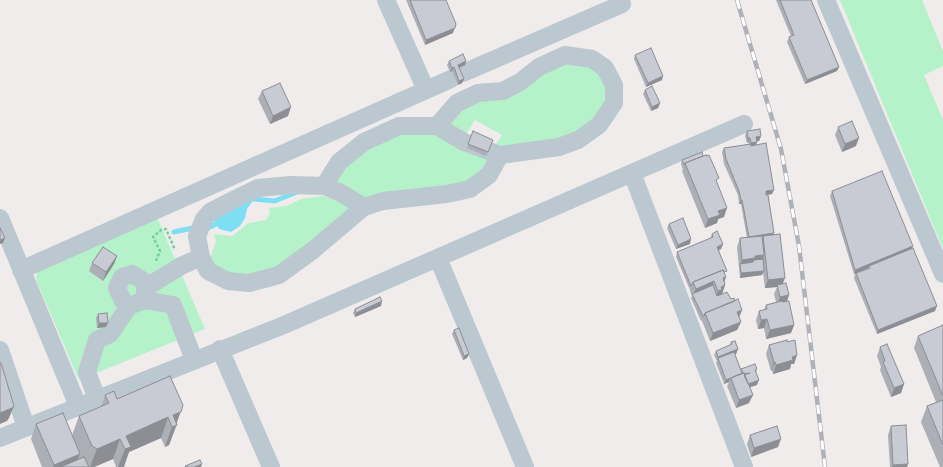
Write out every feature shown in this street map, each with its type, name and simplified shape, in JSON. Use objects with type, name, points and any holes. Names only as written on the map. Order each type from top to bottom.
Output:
[{"type":"street","points":[[386,0],[426,90]]},
{"type":"street","points":[[826,0],[943,274]]},
{"type":"street","points":[[21,270],[622,4]]},
{"type":"street","points":[[324,186],[339,162],[364,142],[399,126],[437,126],[464,142],[500,155],[559,147],[578,140],[599,125],[614,103],[614,84],[605,68],[592,58],[565,55],[539,68],[520,82],[503,90],[478,93],[457,103],[437,126]]},
{"type":"street","points":[[0,438],[220,349],[244,342],[744,124]]},
{"type":"street","points":[[364,207],[341,193],[324,186],[291,185],[258,188],[235,198],[210,212],[204,219],[197,236],[201,257],[208,271],[228,281],[249,283],[279,275],[312,251],[364,207],[383,201],[446,194],[470,189],[489,175],[500,155]]},
{"type":"street","points":[[632,173],[744,467]]},
{"type":"street","points":[[0,218],[78,406]]},
{"type":"street","points":[[194,360],[173,306],[142,289],[132,274],[113,278],[123,301],[142,289],[182,266],[201,257]]},
{"type":"street","points":[[438,258],[525,467]]},
{"type":"street","points":[[97,399],[87,372],[97,340],[110,334],[142,289]]},
{"type":"street","points":[[220,349],[271,467]]},
{"type":"street","points":[[0,350],[26,428]]},
{"type":"path","points":[[142,289],[160,251],[153,237],[161,230],[166,229],[178,256]]},
{"type":"green space","points":[[840,0],[922,0],[943,51],[943,66],[924,75],[943,120],[943,249]]},
{"type":"green space","points":[[567,61],[591,63],[609,85],[608,104],[596,121],[557,142],[495,146],[502,135],[475,120],[464,137],[444,125],[459,109]]},
{"type":"green space","points":[[434,130],[492,159],[467,186],[364,202],[330,184],[341,165],[400,132]]},
{"type":"green space","points":[[322,196],[339,201],[351,209],[279,268],[251,279],[229,277],[209,261],[216,241],[214,234],[232,236],[249,223],[266,220],[270,213],[269,208],[287,206],[301,199]]},
{"type":"green space","points":[[157,217],[205,329],[79,380],[36,280],[37,272]]},
{"type":"water","points":[[254,199],[247,209],[245,218],[240,226],[231,232],[219,229],[213,219]]},
{"type":"building","points":[[410,0],[446,0],[456,24],[455,28],[426,40]]},
{"type":"building","points":[[780,0],[811,0],[839,67],[807,80],[789,37],[794,35]]},
{"type":"building","points":[[651,48],[663,76],[648,83],[635,55]]},
{"type":"building","points":[[463,54],[466,61],[458,65],[464,79],[459,81],[454,67],[452,68],[449,61]]},
{"type":"building","points":[[280,83],[291,107],[273,116],[262,91]]},
{"type":"building","points":[[652,86],[660,103],[652,107],[645,90]]},
{"type":"building","points":[[852,121],[859,138],[845,144],[838,127]]},
{"type":"building","points":[[760,129],[761,136],[756,137],[757,142],[751,143],[750,138],[748,138],[747,131]]},
{"type":"building","points":[[473,131],[493,140],[488,152],[468,144]]},
{"type":"building","points":[[766,143],[774,190],[766,191],[766,195],[768,195],[774,233],[749,237],[742,200],[726,159],[724,148],[751,144],[751,146]]},
{"type":"building","points":[[702,152],[703,156],[685,163],[685,165],[682,160]]},
{"type":"building","points":[[709,155],[719,178],[716,180],[727,208],[718,211],[720,215],[708,219],[685,163]]},
{"type":"building","points":[[882,171],[913,246],[855,270],[832,191]]},
{"type":"building","points":[[683,218],[691,239],[678,245],[669,224]]},
{"type":"building","points":[[0,228],[5,238],[0,240]]},
{"type":"building","points":[[717,231],[723,244],[717,247],[727,271],[724,272],[723,270],[693,282],[691,286],[677,252],[713,237],[712,234]]},
{"type":"building","points":[[780,234],[785,278],[768,280],[763,236]]},
{"type":"building","points":[[762,236],[764,255],[742,260],[740,238]]},
{"type":"building","points":[[103,247],[117,256],[106,272],[92,263]]},
{"type":"building","points":[[913,248],[937,306],[878,330],[856,273]]},
{"type":"building","points":[[763,259],[764,271],[741,273],[740,264]]},
{"type":"building","points":[[723,270],[726,277],[723,278],[725,285],[721,287],[722,290],[718,291],[714,281],[696,289],[693,282]]},
{"type":"building","points":[[786,283],[789,295],[780,297],[777,285]]},
{"type":"building","points":[[713,285],[717,296],[727,292],[731,299],[734,298],[735,301],[705,313],[703,316],[692,294]]},
{"type":"building","points":[[380,297],[382,301],[356,313],[355,309]]},
{"type":"building","points":[[738,299],[742,310],[737,312],[741,322],[713,333],[705,313]]},
{"type":"building","points":[[789,301],[794,325],[770,330],[767,319],[761,320],[759,311],[767,309],[766,305]]},
{"type":"building","points":[[107,313],[108,323],[99,323],[98,314]]},
{"type":"building","points":[[943,325],[943,396],[918,336]]},
{"type":"building","points":[[459,328],[469,354],[464,356],[454,330]]},
{"type":"building","points":[[787,340],[787,342],[795,340],[797,355],[792,357],[793,360],[776,365],[769,345]]},
{"type":"building","points":[[735,341],[738,349],[718,357],[716,351],[732,344],[731,342]]},
{"type":"building","points":[[887,344],[904,384],[894,388],[883,362],[885,361],[880,347]]},
{"type":"building","points":[[734,352],[742,373],[726,380],[718,358]]},
{"type":"building","points":[[0,363],[14,406],[0,413]]},
{"type":"building","points":[[755,364],[757,369],[755,370],[759,380],[748,384],[744,375],[750,373],[744,374],[741,369]]},
{"type":"building","points":[[744,373],[753,395],[739,400],[731,378]]},
{"type":"building","points":[[170,376],[183,405],[181,412],[173,415],[177,425],[172,427],[168,417],[126,436],[131,447],[125,449],[120,439],[97,449],[92,446],[79,416],[109,403],[105,395],[114,391],[117,399]]},
{"type":"building","points":[[943,400],[943,445],[927,406]]},
{"type":"building","points":[[63,413],[80,454],[54,465],[36,424]]},
{"type":"building","points":[[906,425],[908,464],[893,465],[891,426]]},
{"type":"building","points":[[777,426],[781,439],[754,448],[750,435]]},
{"type":"building","points":[[84,457],[89,467],[63,467],[63,466]]},
{"type":"building","points":[[200,460],[202,464],[194,467],[185,466]]},
{"type":"waterway","points":[[254,199],[275,201],[297,192]]},
{"type":"waterway","points":[[204,229],[216,224]]},
{"type":"waterway","points":[[174,232],[197,227]]},
{"type":"railway","points":[[737,0],[781,149],[799,246],[825,467]]}]
